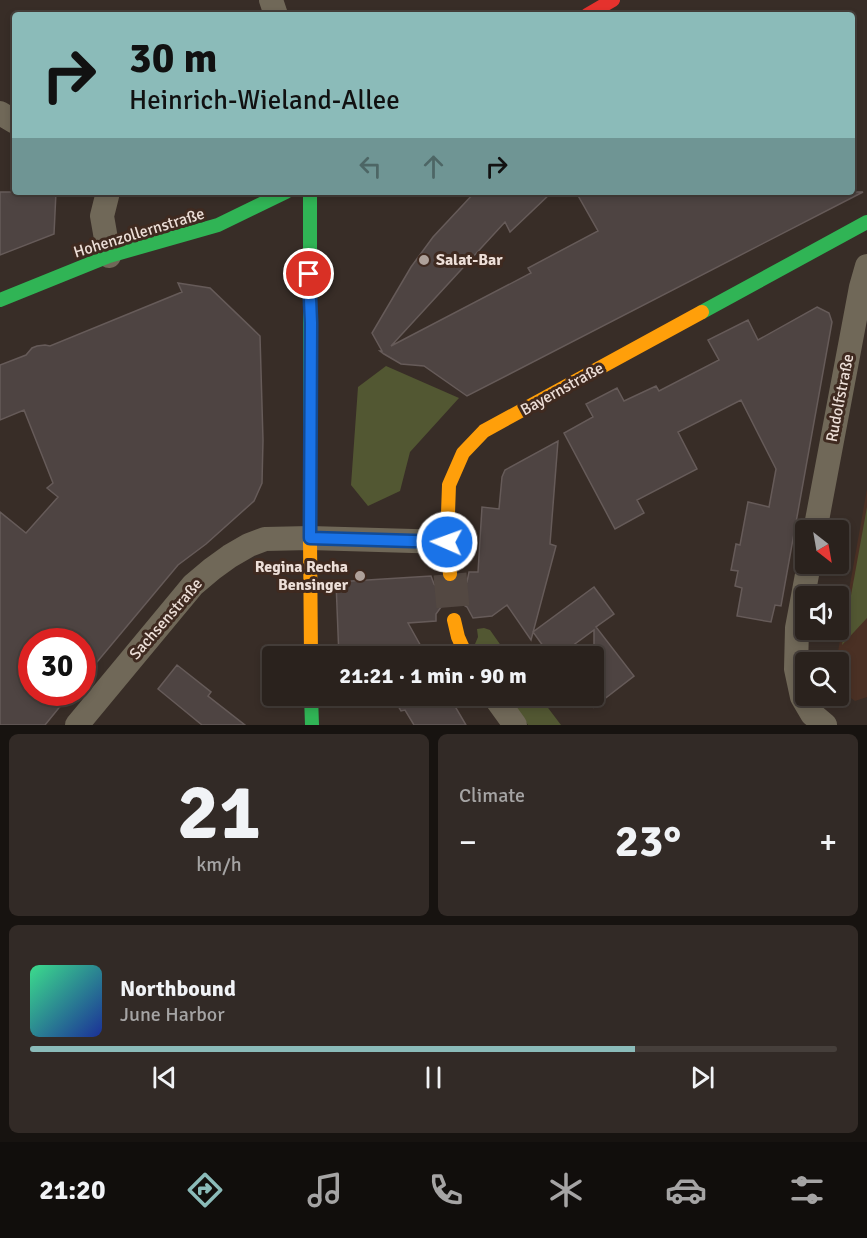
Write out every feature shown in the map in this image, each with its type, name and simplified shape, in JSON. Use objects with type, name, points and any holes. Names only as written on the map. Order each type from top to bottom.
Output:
[{"type":"main road","points":[[592,12],[613,0]]},
{"type":"main road","name":"Hohenzollernstraße","points":[[0,300],[109,256],[218,225],[280,195]]},
{"type":"main road","points":[[310,195],[311,646]]},
{"type":"main road","name":"Bayernstraße","points":[[450,574],[447,542],[449,484],[463,453],[484,431],[867,222]]},
{"type":"main road","points":[[454,620],[462,646]]},
{"type":"main road","points":[[311,706],[312,725]]},
{"type":"street","points":[[107,195],[102,216],[109,256]]},
{"type":"street","name":"Rudolfstraße","points":[[817,520],[861,287],[867,266]]},
{"type":"street","points":[[310,538],[447,542]]},
{"type":"street","name":"Sachsenstraße","points":[[77,725],[178,601],[212,569],[249,545],[265,539],[310,538]]},
{"type":"street","points":[[796,652],[797,628],[807,574]]},
{"type":"street","points":[[501,706],[515,725]]},
{"type":"street","points":[[796,725],[800,706]]},
{"type":"street","points":[[807,706],[812,714],[825,725]]},
{"type":"shaded area","points":[[867,489],[867,697],[855,701],[849,696],[849,652],[838,652],[840,640],[849,640],[849,590]]},
{"type":"green space","points":[[386,366],[459,398],[410,452],[400,491],[368,506],[351,485],[358,387]]},
{"type":"green space","points":[[867,507],[867,618],[849,637],[849,606]]},
{"type":"green space","points":[[477,629],[490,630],[501,646],[476,646]]},
{"type":"green space","points":[[515,706],[547,706],[561,725],[528,725]]},
{"type":"building","points":[[0,192],[12,192],[12,195],[56,195],[54,234],[0,255]]},
{"type":"building","points":[[855,192],[863,192],[467,396],[424,366],[401,364],[384,354],[380,351],[382,351],[372,333],[411,267],[433,237],[472,195],[549,195],[510,232],[505,222],[391,346],[531,273],[528,268],[598,231],[578,195],[855,195]]},
{"type":"building","points":[[178,283],[210,288],[260,336],[262,483],[254,501],[206,544],[178,565],[96,663],[96,628],[18,628],[18,706],[60,706],[45,725],[0,725],[0,512],[26,533],[58,497],[47,488],[53,483],[24,410],[0,420],[0,365],[26,355],[32,348],[50,346],[182,292]]},
{"type":"building","points":[[817,307],[829,313],[832,322],[781,606],[775,605],[771,622],[737,616],[742,588],[735,586],[738,571],[731,570],[736,544],[740,545],[748,502],[769,507],[776,469],[741,400],[678,432],[697,469],[637,500],[644,513],[615,529],[564,433],[593,417],[586,404],[617,388],[624,401],[656,386],[659,391],[719,360],[708,340],[748,320],[758,340]]},
{"type":"building","points":[[558,441],[550,544],[556,546],[531,640],[507,605],[492,616],[473,618],[467,607],[459,602],[450,602],[441,607],[436,614],[436,621],[408,623],[421,646],[339,646],[336,582],[431,576],[434,584],[442,591],[451,593],[460,590],[467,582],[469,572],[478,572],[482,507],[499,509],[502,477],[505,470]]},
{"type":"building","points":[[594,587],[614,614],[596,627],[634,676],[604,699],[604,646],[594,646],[594,630],[572,646],[543,646],[533,632]]},
{"type":"building","points":[[177,665],[211,692],[208,696],[245,725],[202,725],[158,689]]},
{"type":"building","points":[[398,706],[455,706],[466,725],[414,725],[405,710],[401,711]]},
{"type":"tunnel","points":[[450,574],[454,620]]},
{"type":"traffic: fast","points":[[0,300],[109,256],[218,225],[280,195]]},
{"type":"traffic: fast","points":[[310,195],[310,539]]},
{"type":"traffic: fast","points":[[702,312],[867,222]]},
{"type":"traffic: fast","points":[[311,706],[312,725]]},
{"type":"traffic: slow","points":[[450,574],[447,542],[449,485],[463,453],[484,431],[702,312]]},
{"type":"traffic: slow","points":[[310,539],[311,646]]},
{"type":"traffic: slow","points":[[454,620],[462,646]]},
{"type":"traffic: jam","points":[[592,12],[613,0]]},
{"type":"place","name":"Salat-Bar","points":[[424,260]]},
{"type":"place","name":"Regina Recha Bensinger","points":[[360,576]]},
{"type":"route","points":[[309,274],[311,323],[310,538],[447,542]]}]
